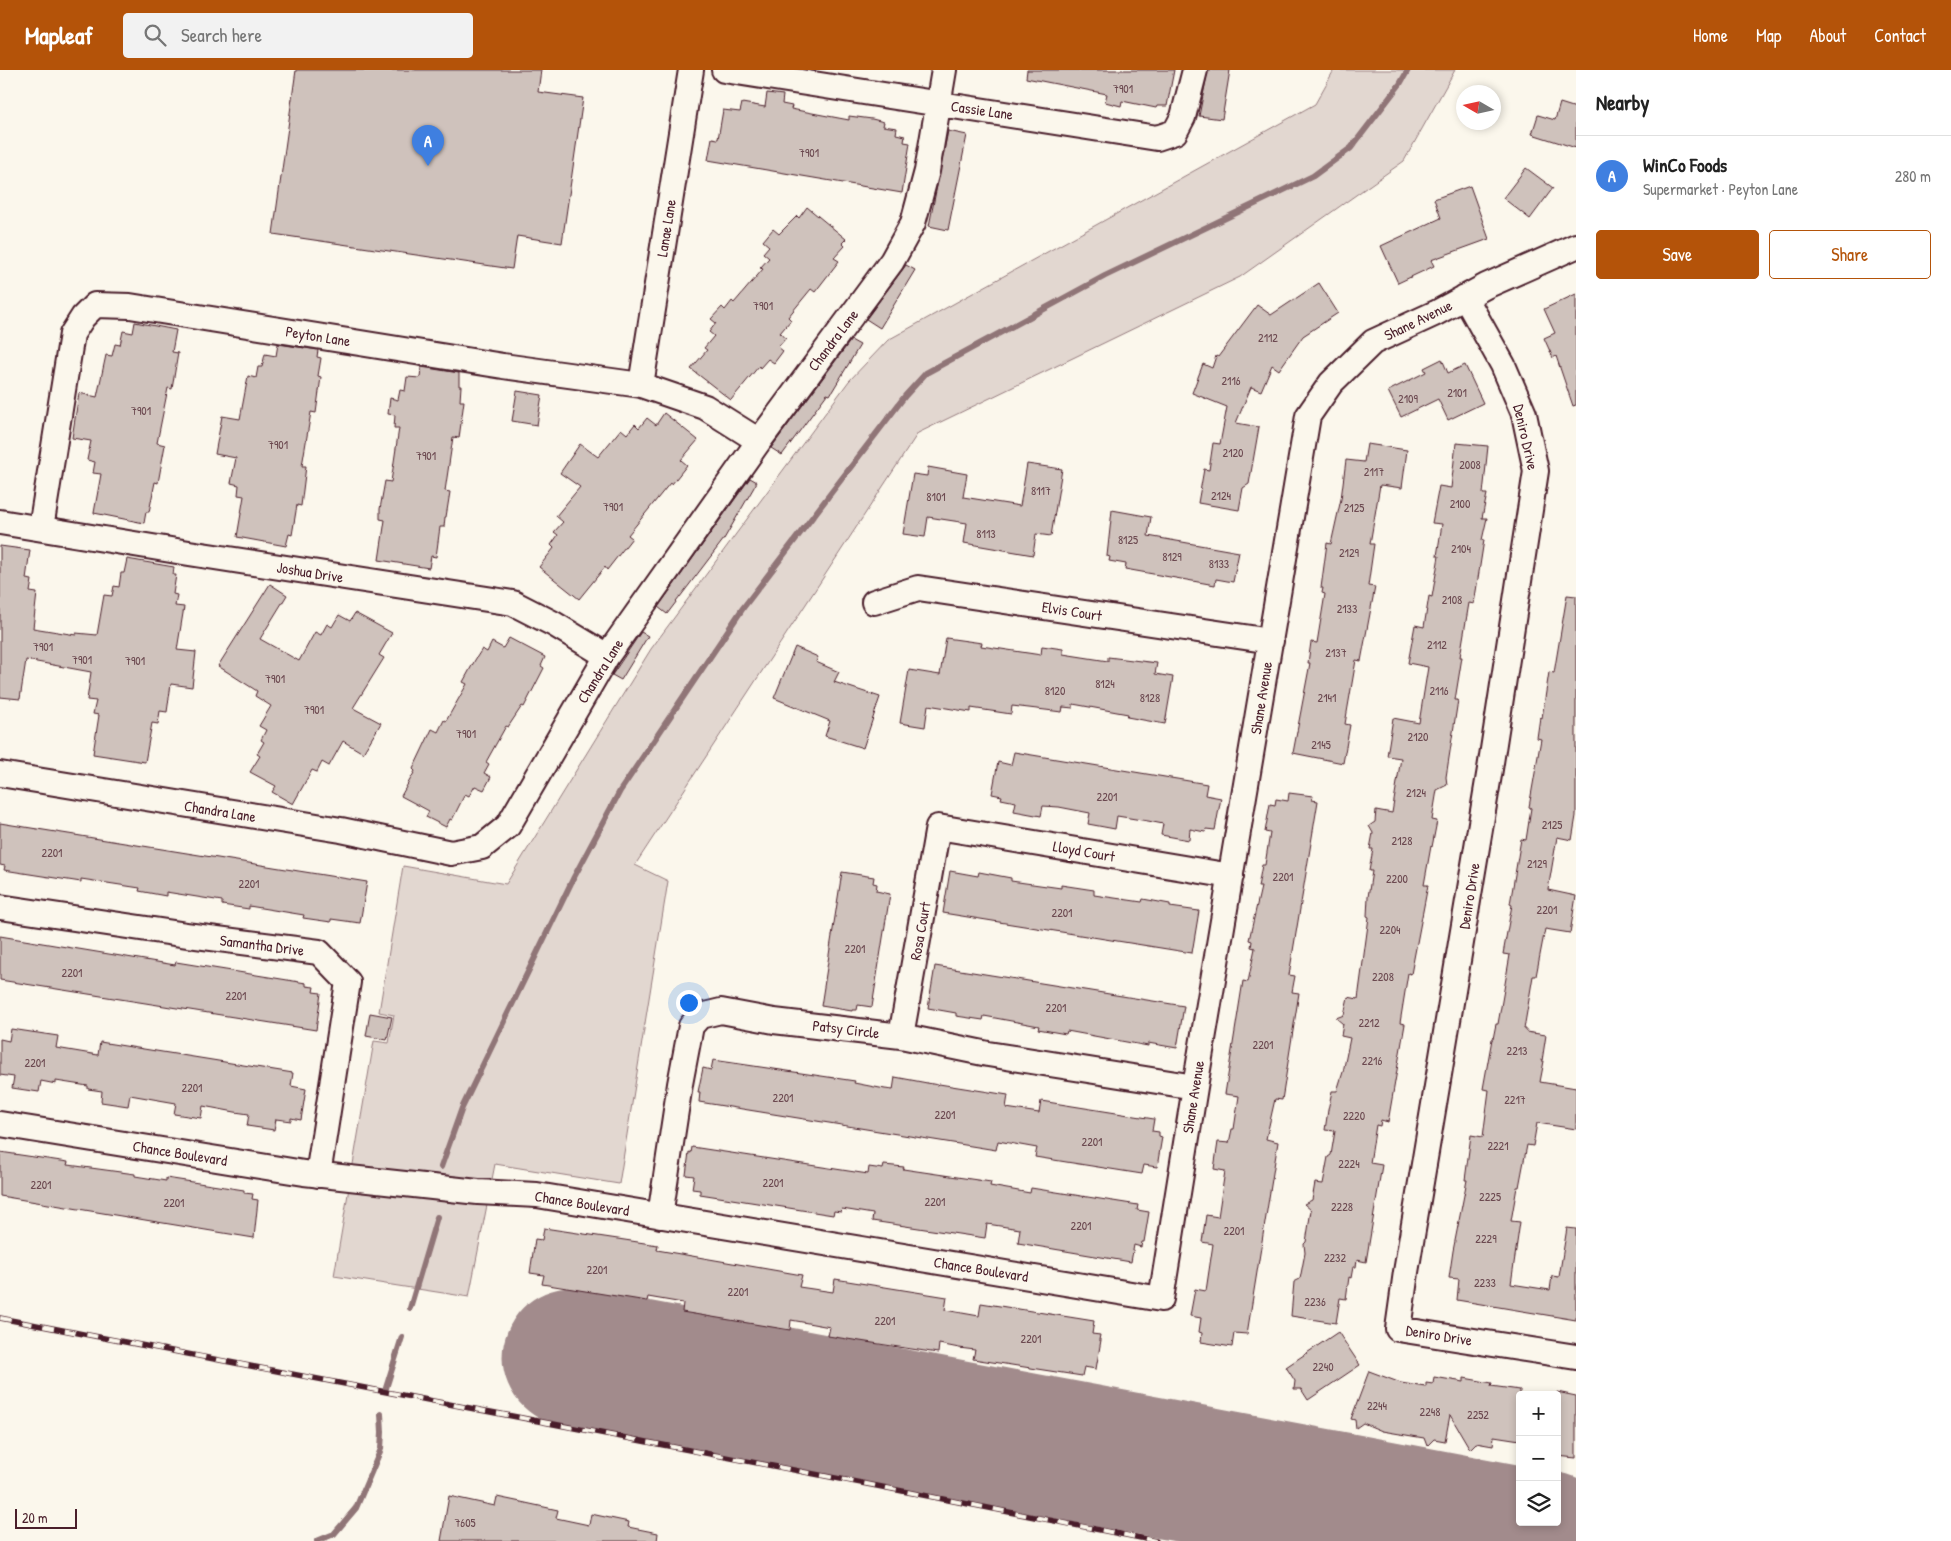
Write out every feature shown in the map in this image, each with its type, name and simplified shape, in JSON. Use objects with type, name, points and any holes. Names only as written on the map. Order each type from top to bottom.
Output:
[{"type":"street","name":"Lanae Lane","points":[[641,386],[691,70]]},
{"type":"street","name":"Cassie Lane","points":[[724,70],[1157,138],[1175,132],[1183,117],[1194,70]]},
{"type":"street","name":"Chandra Lane","points":[[0,774],[341,830],[452,854],[482,847],[508,826],[607,656],[759,441],[896,253],[913,222],[927,171],[944,70]]},
{"type":"street","name":"Shane Avenue","points":[[1161,1299],[1308,416],[1332,383],[1373,342],[1436,313],[1486,286],[1576,246]]},
{"type":"street","name":"Deniro Drive","points":[[1465,297],[1503,365],[1524,414],[1536,471],[1490,768],[1407,1263],[1398,1329],[1576,1357]]},
{"type":"street","name":"Peyton Lane","points":[[41,528],[72,334],[83,317],[95,305],[130,306],[502,366],[641,386],[705,407],[759,441]]},
{"type":"street","name":"Joshua Drive","points":[[0,522],[513,603],[554,624],[607,656]]},
{"type":"street","name":"Elvis Court","points":[[874,602],[918,588],[1271,640]]},
{"type":"street","name":"Lloyd Court","points":[[938,827],[1231,876]]},
{"type":"street","name":"Rosa Court","points":[[901,1036],[938,827]]},
{"type":"street","name":"Samantha Drive","points":[[0,907],[187,935],[319,952],[348,982],[318,1175]]},
{"type":"street","name":"Patsy Circle","points":[[660,1216],[680,1084],[691,1026],[700,1016],[720,1011],[774,1021],[901,1036],[988,1054],[1195,1087]]},
{"type":"street","name":"Chance Boulevard","points":[[0,1124],[318,1175],[478,1192],[537,1195],[1161,1299]]},
{"type":"shaded area","points":[[1334,70],[1455,70],[1404,161],[1240,277],[918,433],[635,865],[668,881],[619,1184],[495,1164],[469,1297],[334,1276],[374,1041],[389,1043],[394,1015],[379,1012],[403,866],[506,884],[651,649],[849,381],[888,340],[1315,104]]},
{"type":"building","points":[[296,70],[541,70],[538,92],[583,98],[562,243],[517,236],[512,269],[273,234]]},
{"type":"building","points":[[1027,70],[1174,70],[1167,106],[1157,106],[1156,108],[1122,101],[1121,106],[1105,102],[1107,94],[1026,78]]},
{"type":"building","points":[[1208,70],[1230,70],[1222,119],[1199,116]]},
{"type":"building","points":[[767,93],[783,95],[782,104],[792,106],[791,109],[849,120],[849,116],[872,119],[884,122],[883,126],[897,128],[896,134],[905,136],[904,142],[910,143],[902,193],[708,160],[712,138],[718,139],[723,110],[740,112],[742,103],[765,107]]},
{"type":"building","points":[[1560,103],[1576,108],[1576,148],[1532,134],[1538,115],[1555,120]]},
{"type":"building","points":[[948,131],[967,135],[948,230],[929,226]]},
{"type":"building","points":[[1526,168],[1553,188],[1530,219],[1503,198]]},
{"type":"building","points":[[1470,186],[1489,239],[1431,260],[1434,266],[1398,283],[1381,246],[1441,218],[1434,199]]},
{"type":"building","points":[[807,207],[846,239],[842,243],[845,246],[834,258],[839,261],[815,292],[811,289],[788,317],[791,320],[780,333],[786,338],[778,347],[783,351],[774,363],[768,359],[760,368],[759,366],[731,400],[691,369],[707,350],[704,348],[714,336],[709,332],[716,323],[711,319],[722,307],[725,310],[732,301],[734,303],[763,269],[760,268],[769,258],[763,253],[769,246],[763,241],[773,229],[779,234],[797,216],[799,218]]},
{"type":"building","points":[[906,265],[915,270],[880,328],[866,319]]},
{"type":"building","points":[[1319,283],[1338,313],[1303,336],[1279,370],[1272,365],[1261,391],[1251,387],[1236,423],[1259,427],[1249,484],[1243,488],[1239,510],[1198,503],[1204,469],[1209,470],[1213,443],[1220,444],[1227,407],[1192,393],[1203,364],[1212,368],[1216,356],[1218,357],[1257,305],[1271,315]]},
{"type":"building","points":[[1576,294],[1576,405],[1573,406],[1556,356],[1553,358],[1544,338],[1555,333],[1544,309]]},
{"type":"building","points":[[135,322],[176,330],[172,352],[178,353],[172,389],[168,388],[157,443],[165,445],[158,483],[155,482],[149,512],[146,512],[144,523],[94,513],[101,474],[93,473],[95,462],[87,460],[91,441],[72,438],[79,393],[97,397],[106,355],[112,356],[115,344],[120,345],[123,331],[133,333]]},
{"type":"building","points":[[851,340],[860,345],[830,395],[827,394],[782,455],[771,448]]},
{"type":"building","points":[[278,344],[318,350],[317,357],[321,358],[318,376],[321,377],[316,413],[311,412],[302,466],[306,466],[301,506],[297,505],[292,535],[289,534],[286,546],[237,537],[244,496],[238,495],[239,485],[231,483],[236,458],[215,454],[222,416],[240,419],[248,376],[256,378],[258,367],[262,367],[265,354],[276,356]]},
{"type":"building","points":[[1442,359],[1448,373],[1465,365],[1483,403],[1448,420],[1438,399],[1401,417],[1388,391],[1426,372],[1424,368]]},
{"type":"building","points":[[421,367],[459,373],[459,386],[461,386],[460,401],[464,401],[459,438],[453,437],[445,491],[450,492],[444,527],[440,527],[436,557],[431,556],[429,568],[379,560],[385,520],[380,519],[380,509],[385,481],[391,482],[399,428],[394,428],[395,415],[388,414],[390,398],[398,400],[400,390],[405,391],[407,377],[420,378]]},
{"type":"building","points":[[517,391],[542,395],[537,425],[512,421]]},
{"type":"building","points":[[664,413],[698,440],[681,460],[687,465],[628,535],[632,538],[607,570],[605,567],[579,599],[539,567],[554,548],[551,545],[558,535],[554,532],[563,522],[556,516],[580,487],[560,473],[580,444],[598,457],[621,429],[627,434],[635,424],[639,428],[647,418],[656,425]]},
{"type":"building","points":[[1456,443],[1488,446],[1483,494],[1487,494],[1482,518],[1487,518],[1482,540],[1484,540],[1474,604],[1469,603],[1460,657],[1462,657],[1455,700],[1458,700],[1446,777],[1447,785],[1437,790],[1432,820],[1437,821],[1424,885],[1428,885],[1411,974],[1408,973],[1400,1023],[1405,1024],[1388,1122],[1381,1120],[1380,1126],[1376,1125],[1370,1163],[1382,1165],[1366,1262],[1357,1260],[1356,1267],[1353,1267],[1351,1278],[1349,1277],[1346,1299],[1340,1298],[1336,1323],[1291,1316],[1294,1282],[1300,1279],[1305,1253],[1304,1244],[1306,1242],[1311,1210],[1304,1204],[1312,1200],[1315,1183],[1323,1184],[1335,1131],[1325,1130],[1328,1110],[1332,1091],[1337,1091],[1343,1072],[1350,1038],[1341,1036],[1343,1024],[1336,1018],[1344,1015],[1348,997],[1358,999],[1369,917],[1367,916],[1368,897],[1372,871],[1369,871],[1373,849],[1370,849],[1373,833],[1369,826],[1375,822],[1376,810],[1392,813],[1401,758],[1387,756],[1393,718],[1419,723],[1428,667],[1408,663],[1415,625],[1424,627],[1429,596],[1432,597],[1442,524],[1432,523],[1439,486],[1451,488]]},
{"type":"building","points":[[1367,444],[1407,450],[1402,488],[1380,485],[1370,544],[1374,544],[1368,586],[1375,587],[1361,661],[1356,660],[1345,724],[1350,725],[1343,763],[1293,753],[1310,663],[1308,663],[1311,642],[1317,643],[1325,594],[1322,593],[1323,588],[1321,588],[1327,543],[1331,544],[1341,499],[1346,460],[1364,462]]},
{"type":"building","points":[[1027,464],[1062,469],[1051,536],[1036,534],[1033,555],[964,543],[967,523],[928,517],[925,537],[903,534],[913,474],[927,476],[928,467],[967,474],[963,497],[1020,506]]},
{"type":"building","points":[[750,478],[757,482],[724,539],[667,614],[658,607]]},
{"type":"building","points":[[1112,510],[1151,517],[1148,536],[1239,552],[1233,582],[1216,579],[1215,585],[1125,569],[1126,564],[1109,561],[1110,557],[1107,556]]},
{"type":"building","points":[[0,546],[30,550],[26,579],[32,580],[30,592],[37,593],[33,628],[76,635],[76,633],[97,635],[104,595],[112,596],[114,586],[119,587],[121,573],[124,573],[127,559],[174,567],[173,575],[176,575],[173,594],[177,595],[175,606],[184,607],[177,650],[196,652],[192,687],[171,684],[167,712],[160,711],[158,724],[152,723],[145,762],[93,754],[99,715],[93,714],[96,701],[87,700],[91,672],[26,660],[20,699],[0,697]]},
{"type":"building","points":[[270,584],[287,595],[260,639],[299,661],[315,632],[321,635],[327,624],[332,627],[339,615],[350,621],[355,613],[392,633],[379,655],[384,658],[353,708],[381,723],[363,753],[343,741],[329,766],[322,762],[317,772],[312,770],[293,804],[272,792],[276,786],[250,772],[260,756],[257,754],[264,742],[261,740],[266,730],[259,726],[271,706],[255,696],[257,691],[218,666]]},
{"type":"building","points":[[1567,595],[1576,596],[1576,816],[1572,840],[1557,837],[1548,890],[1576,896],[1570,933],[1545,929],[1536,976],[1533,976],[1524,1029],[1526,1029],[1526,1032],[1546,1035],[1540,1082],[1576,1088],[1576,1129],[1537,1123],[1533,1146],[1527,1145],[1511,1221],[1520,1222],[1511,1284],[1550,1290],[1552,1276],[1559,1277],[1567,1228],[1576,1229],[1576,1320],[1457,1300],[1459,1279],[1449,1278],[1467,1180],[1465,1180],[1471,1135],[1483,1137],[1489,1090],[1483,1089],[1492,1039],[1496,1024],[1498,1024],[1510,955],[1503,954],[1512,905],[1510,904],[1521,839],[1526,840],[1531,808],[1529,807],[1541,739],[1537,738],[1540,717],[1542,718],[1549,672],[1554,673]]},
{"type":"building","points":[[641,632],[648,636],[621,680],[612,675]]},
{"type":"building","points":[[509,638],[545,657],[541,666],[544,668],[524,707],[522,706],[508,727],[506,726],[486,762],[489,764],[484,773],[491,777],[484,790],[475,786],[469,796],[465,794],[452,820],[450,819],[446,827],[426,817],[429,811],[401,796],[415,771],[413,769],[432,729],[438,732],[444,720],[446,721],[467,684],[463,682],[482,649],[487,652],[492,642],[503,648]]},
{"type":"building","points":[[946,638],[982,643],[981,646],[1041,655],[1042,646],[1063,649],[1063,654],[1108,661],[1108,657],[1157,663],[1155,674],[1173,677],[1165,724],[1127,717],[1128,714],[1073,704],[1073,708],[1063,707],[1062,712],[1012,706],[1011,714],[971,708],[971,712],[928,705],[925,727],[900,723],[909,670],[940,675]]},
{"type":"building","points":[[795,647],[818,657],[816,662],[839,672],[834,682],[880,697],[863,748],[825,736],[830,721],[774,698]]},
{"type":"building","points":[[1014,752],[1207,784],[1205,795],[1221,798],[1215,830],[1206,829],[1205,832],[1190,829],[1189,840],[1161,835],[1163,824],[1148,821],[1117,816],[1115,829],[1088,824],[1090,813],[1059,807],[1043,806],[1041,816],[1014,811],[1016,802],[1001,799],[1002,796],[992,794],[998,762],[1011,765]]},
{"type":"building","points":[[1289,793],[1313,796],[1312,800],[1318,801],[1289,975],[1295,976],[1292,992],[1299,993],[1282,1100],[1275,1099],[1266,1139],[1278,1142],[1247,1334],[1234,1333],[1232,1347],[1201,1342],[1202,1333],[1199,1332],[1201,1318],[1190,1316],[1195,1289],[1206,1291],[1213,1244],[1202,1242],[1206,1215],[1218,1217],[1225,1171],[1214,1169],[1218,1142],[1229,1143],[1232,1129],[1234,1129],[1239,1096],[1225,1094],[1243,981],[1248,982],[1255,948],[1251,947],[1252,941],[1249,940],[1261,887],[1258,887],[1262,865],[1265,865],[1270,833],[1265,832],[1270,804],[1275,805],[1276,799],[1288,801]]},
{"type":"building","points":[[0,823],[367,882],[360,923],[331,919],[331,922],[303,918],[304,915],[249,906],[249,909],[222,905],[222,901],[166,892],[166,896],[139,891],[140,888],[81,879],[81,882],[4,870],[5,866],[0,865]]},
{"type":"building","points":[[950,871],[978,876],[979,872],[1011,878],[1011,881],[1061,888],[1061,885],[1094,890],[1094,895],[1142,902],[1143,899],[1170,904],[1170,907],[1199,911],[1192,953],[943,913]]},
{"type":"building","points":[[842,872],[874,877],[873,883],[877,884],[876,891],[890,894],[872,1007],[858,1005],[857,1010],[852,1011],[821,1006]]},
{"type":"building","points":[[0,936],[175,965],[176,962],[306,983],[306,986],[314,987],[313,992],[321,993],[316,1030],[0,980]]},
{"type":"building","points":[[935,966],[1184,1006],[1177,1048],[1148,1043],[1148,1046],[1067,1031],[1066,1034],[1038,1029],[1039,1026],[984,1016],[983,1020],[956,1016],[956,1013],[928,1008]]},
{"type":"building","points":[[370,1013],[392,1017],[387,1040],[366,1036]]},
{"type":"building","points":[[11,1029],[58,1036],[56,1048],[98,1055],[100,1042],[293,1073],[291,1086],[306,1089],[301,1120],[291,1118],[291,1121],[276,1119],[274,1130],[247,1126],[249,1114],[203,1106],[201,1118],[174,1114],[176,1103],[130,1095],[128,1106],[101,1102],[102,1091],[88,1089],[88,1086],[56,1081],[56,1084],[41,1081],[39,1092],[12,1088],[14,1077],[0,1075],[0,1039],[9,1041]]},
{"type":"building","points":[[713,1060],[855,1081],[854,1083],[893,1090],[895,1077],[1008,1095],[1006,1108],[1039,1113],[1041,1101],[1154,1119],[1152,1131],[1159,1132],[1159,1136],[1162,1137],[1157,1167],[1144,1165],[1142,1174],[1035,1157],[1037,1148],[998,1141],[996,1150],[699,1102],[700,1092],[698,1092],[703,1068],[711,1070]]},
{"type":"building","points":[[692,1147],[868,1174],[869,1167],[883,1169],[884,1165],[904,1167],[903,1169],[991,1182],[990,1186],[1030,1193],[1031,1188],[1138,1205],[1137,1210],[1149,1212],[1144,1242],[1142,1242],[1141,1247],[1134,1245],[1131,1262],[1018,1243],[1020,1229],[987,1224],[985,1238],[872,1221],[873,1214],[842,1209],[841,1212],[834,1211],[833,1215],[700,1194],[700,1190],[692,1189],[694,1176],[686,1175],[689,1152],[691,1153]]},
{"type":"building","points":[[0,1152],[68,1162],[67,1165],[135,1174],[135,1176],[166,1181],[166,1178],[244,1190],[244,1193],[253,1194],[252,1199],[258,1200],[254,1238],[0,1196]]},
{"type":"building","points":[[544,1228],[658,1245],[657,1250],[802,1275],[799,1287],[833,1292],[835,1279],[947,1297],[945,1310],[979,1316],[981,1303],[1094,1321],[1092,1334],[1100,1335],[1099,1340],[1101,1340],[1096,1369],[1084,1367],[1082,1376],[973,1359],[975,1350],[939,1344],[938,1353],[892,1346],[828,1336],[830,1327],[791,1320],[790,1330],[682,1312],[683,1303],[648,1297],[647,1301],[542,1284],[544,1275],[530,1273],[535,1239],[542,1240]]},
{"type":"building","points":[[1338,1332],[1360,1365],[1308,1400],[1301,1389],[1294,1389],[1295,1381],[1286,1367]]},
{"type":"building","points":[[1369,1371],[1401,1383],[1426,1387],[1426,1383],[1433,1384],[1434,1377],[1464,1382],[1464,1378],[1492,1383],[1491,1386],[1520,1390],[1516,1391],[1516,1439],[1494,1436],[1493,1446],[1476,1443],[1470,1449],[1450,1415],[1445,1441],[1434,1439],[1427,1446],[1424,1438],[1382,1431],[1363,1423],[1356,1428],[1355,1420],[1351,1419]]},
{"type":"building","points":[[1561,1393],[1576,1396],[1576,1458],[1561,1456]]},
{"type":"building","points":[[449,1496],[495,1506],[497,1497],[558,1510],[556,1518],[589,1525],[591,1514],[629,1522],[628,1527],[658,1533],[657,1541],[441,1541]]},
{"type":"waterway","points":[[441,1167],[462,1108],[573,879],[620,791],[743,608],[905,396],[926,373],[1105,276],[1313,176],[1351,148],[1400,84],[1408,70]]},
{"type":"waterway","points":[[410,1308],[437,1217]]},
{"type":"waterway","points":[[386,1388],[402,1337]]},
{"type":"waterway","points":[[317,1541],[334,1534],[356,1508],[381,1449],[381,1414]]},
{"type":"runway","points":[[572,1357],[1548,1541]]},
{"type":"railway","points":[[0,1318],[1156,1541]]},
{"type":"place","name":"WinCo Foods","points":[[428,166]]}]
